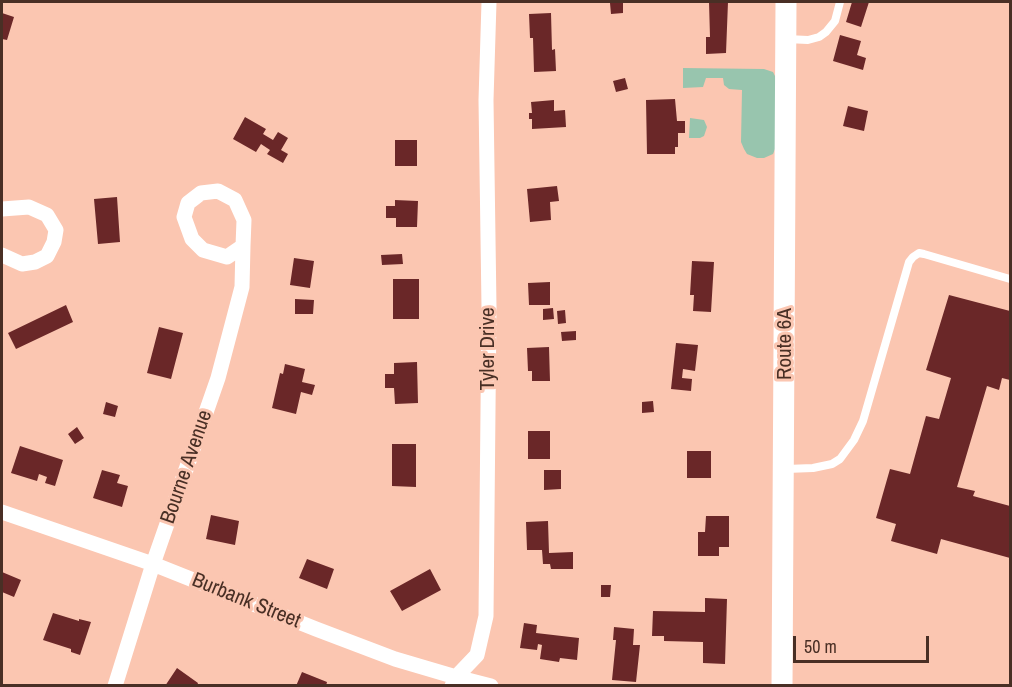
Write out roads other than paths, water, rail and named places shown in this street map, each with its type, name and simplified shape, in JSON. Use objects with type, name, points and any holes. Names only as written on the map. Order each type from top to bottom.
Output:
[{"type":"main road","name":"Route 6A","points":[[782,686],[786,2]]},
{"type":"street","name":"Tyler Drive","points":[[454,681],[477,655],[486,616],[489,307],[486,100],[489,2]]},
{"type":"street","name":"Bourne Avenue","points":[[115,686],[153,564],[218,378],[242,287],[244,220],[234,200],[218,191],[201,193],[188,203],[184,217],[192,239],[203,250],[228,257],[243,246]]},
{"type":"street","points":[[2,209],[29,207],[47,215],[56,230],[54,242],[47,256],[35,262],[22,264],[2,255]]},
{"type":"street","name":"Burbank Street","points":[[2,512],[153,564],[454,681],[491,686]]},
{"type":"lane","points":[[786,39],[807,40],[819,37],[836,21],[840,2]]},
{"type":"lane","points":[[785,469],[813,468],[832,464],[840,459],[854,440],[862,421],[909,262],[913,257],[919,253],[924,254],[1011,279]]}]
